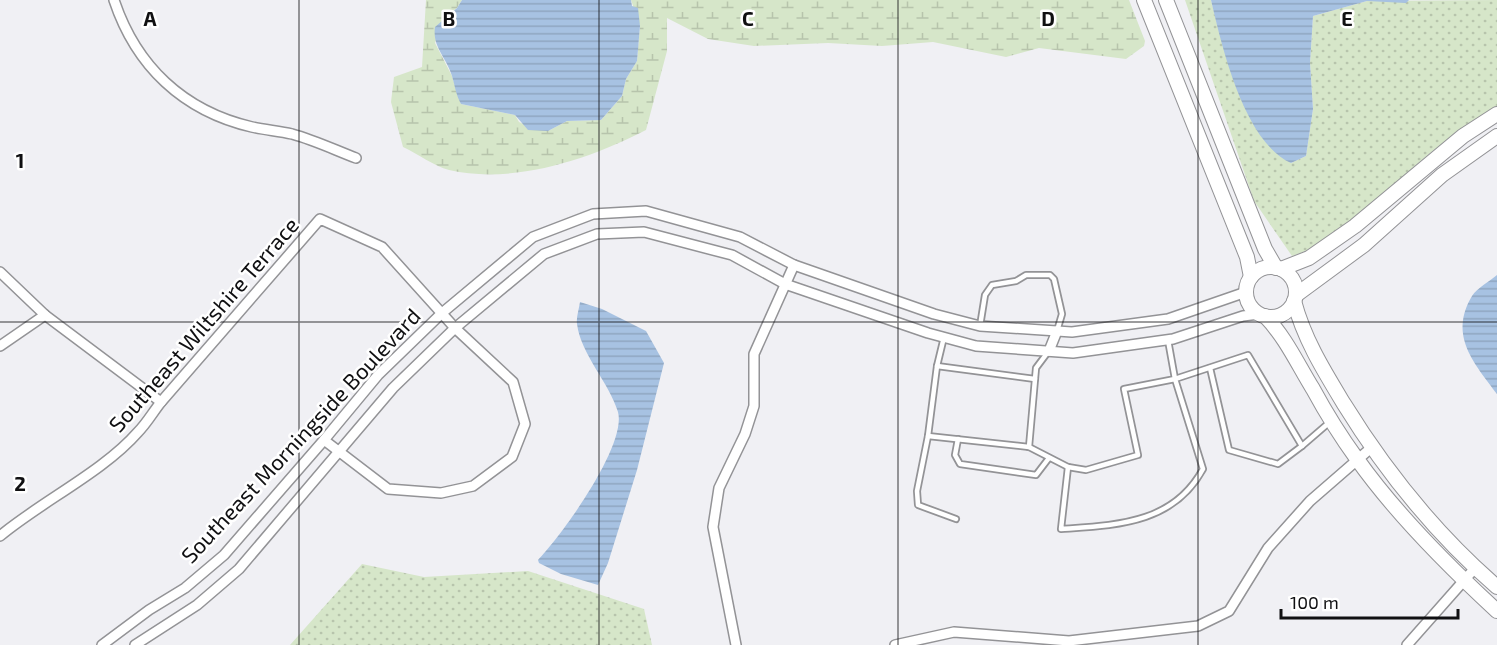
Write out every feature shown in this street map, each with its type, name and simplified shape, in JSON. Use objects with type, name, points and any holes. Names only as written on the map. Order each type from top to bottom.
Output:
[{"type":"street","points":[[114,0],[124,29],[149,68],[179,94],[207,111],[250,126],[292,134],[356,158]]},
{"type":"street","points":[[1144,0],[1246,257],[1251,277]]},
{"type":"street","points":[[1166,0],[1265,249],[1278,268],[1292,278],[1302,329],[1326,374],[1371,448],[1416,504],[1475,568],[1497,587]]},
{"type":"street","points":[[1497,114],[1431,162],[1355,226],[1309,258],[1278,268],[1259,270],[1251,277],[1246,292],[1250,306],[1283,335],[1358,460],[1406,518],[1464,581],[1497,610]]},
{"type":"street","points":[[1262,315],[1283,314],[1295,298],[1364,245],[1442,175],[1497,136]]},
{"type":"street","points":[[1431,162],[1442,175]]},
{"type":"street","points":[[644,232],[646,211]]},
{"type":"street","name":"Southeast Morningside Boulevard","points":[[104,644],[185,588],[224,555],[378,375],[442,313],[533,237],[593,214],[646,211],[740,237],[794,265],[980,326],[1072,332],[1163,320],[1246,292]]},
{"type":"street","name":"Southeast Wiltshire Terrace","points":[[0,536],[26,514],[110,458],[138,433],[161,402],[320,219],[382,247],[455,328],[513,382],[525,424],[512,458],[473,486],[441,493],[388,489],[324,440]]},
{"type":"street","name":"Southeast Morningside Boulevard","points":[[135,645],[197,605],[239,569],[393,388],[455,328],[544,254],[597,234],[644,232],[732,255],[785,284],[976,346],[1073,353],[1168,340],[1243,316],[1262,315]]},
{"type":"street","points":[[736,645],[713,527],[719,488],[745,434],[754,406],[754,354],[794,265]]},
{"type":"street","points":[[0,272],[45,315],[161,402]]},
{"type":"street","points":[[0,346],[45,315]]},
{"type":"street","points":[[944,337],[950,318]]},
{"type":"street","points":[[1163,320],[1168,340]]},
{"type":"street","points":[[1049,351],[1057,331]]},
{"type":"street","points":[[898,645],[954,632],[1070,643],[1198,626],[1229,611],[1268,548],[1310,501],[1371,448]]},
{"type":"street","points":[[224,555],[239,569]]},
{"type":"street","points":[[1407,645],[1475,568]]},
{"type":"lane","points":[[980,326],[986,295],[992,285],[1016,281],[1026,275],[1050,275],[1054,279],[1062,314],[1057,331]]},
{"type":"lane","points":[[944,337],[937,366],[928,436],[917,491],[918,505],[956,519]]},
{"type":"lane","points":[[1068,467],[1061,529],[1118,525],[1154,514],[1176,503],[1194,486],[1203,469],[1175,379],[1168,340]]},
{"type":"lane","points":[[1029,447],[1036,368],[1049,351]]},
{"type":"lane","points":[[928,436],[1029,447],[1068,467],[1086,470],[1138,455],[1124,389],[1175,379],[1248,355],[1302,446]]},
{"type":"lane","points":[[937,366],[1035,379]]},
{"type":"lane","points":[[1210,368],[1229,450],[1278,464],[1332,420]]},
{"type":"lane","points":[[958,439],[955,455],[960,464],[1036,475],[1049,458]]},
{"type":"green space","points":[[426,0],[462,0],[457,8],[443,18],[435,43],[452,76],[461,104],[515,115],[519,122],[534,129],[548,131],[567,121],[601,120],[622,96],[626,79],[637,61],[640,26],[631,0],[1129,0],[1145,41],[1144,46],[1126,59],[1039,48],[1006,57],[933,42],[882,46],[828,43],[754,46],[708,39],[667,18],[667,51],[646,130],[601,151],[551,167],[525,172],[474,174],[443,168],[403,147],[391,102],[394,77],[422,67]]},
{"type":"green space","points":[[1185,0],[1211,0],[1219,31],[1291,163],[1306,156],[1313,109],[1310,63],[1313,16],[1367,1],[1497,0],[1497,106],[1429,154],[1347,226],[1311,249],[1292,256],[1254,201]]},
{"type":"green space","points":[[362,564],[424,577],[528,571],[644,609],[652,645],[290,645]]},
{"type":"water","points":[[462,0],[631,0],[632,6],[638,8],[640,26],[637,61],[626,79],[622,96],[601,120],[567,121],[548,131],[528,130],[515,115],[461,104],[450,70],[438,47],[435,27],[457,8]]},
{"type":"water","points":[[1211,0],[1409,0],[1406,3],[1367,1],[1313,16],[1310,63],[1313,109],[1306,156],[1291,163],[1275,152],[1260,135],[1248,115],[1229,67]]},
{"type":"water","points":[[1497,275],[1497,394],[1480,372],[1467,349],[1463,324],[1465,310],[1472,296]]},
{"type":"water","points":[[580,302],[602,309],[646,331],[664,363],[637,470],[608,563],[598,585],[561,574],[539,563],[538,560],[576,512],[590,490],[613,446],[618,427],[618,412],[614,401],[589,358],[580,335],[577,322]]}]
